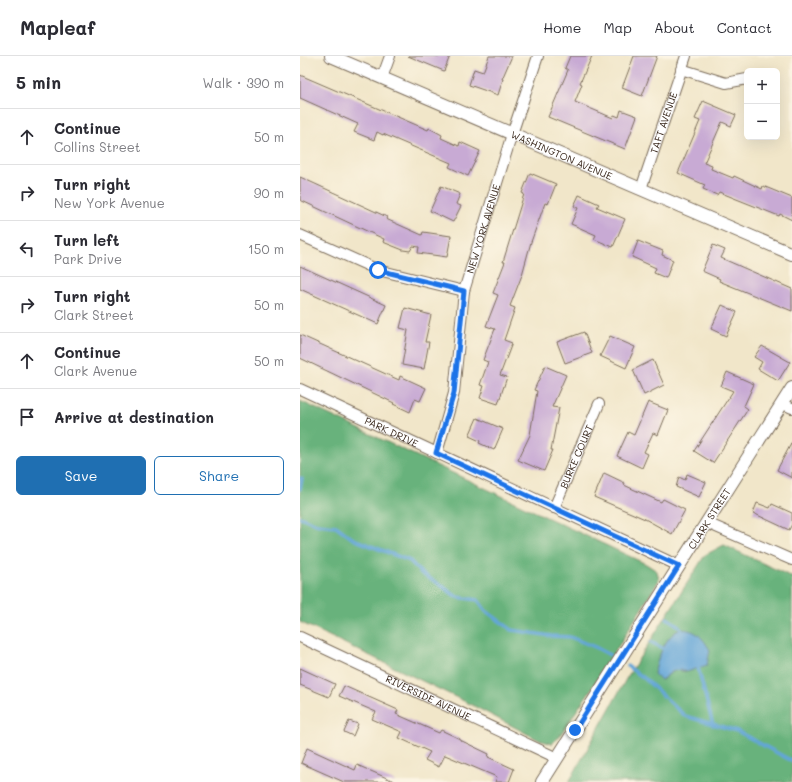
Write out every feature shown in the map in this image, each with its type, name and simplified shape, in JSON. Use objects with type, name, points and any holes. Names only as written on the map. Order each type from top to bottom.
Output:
[{"type":"street","name":"WASHINGTON AVENUE","points":[[331,56],[792,254]]},
{"type":"street","points":[[382,78],[390,56]]},
{"type":"street","name":"NEW YORK AVENUE","points":[[436,453],[454,393],[464,291],[512,134],[538,56]]},
{"type":"street","name":"TAFT AVENUE","points":[[641,189],[686,56]]},
{"type":"street","points":[[682,69],[726,83],[744,80]]},
{"type":"street","points":[[300,235],[378,270],[464,291]]},
{"type":"street","name":"CLARK STREET","points":[[542,782],[707,523],[787,406],[792,388]]},
{"type":"street","name":"PARK DRIVE","points":[[300,389],[679,566]]},
{"type":"street","name":"BURKE COURT","points":[[554,508],[599,404]]},
{"type":"street","points":[[707,523],[792,560]]},
{"type":"street","name":"RIVERSIDE AVENUE","points":[[300,637],[557,758]]},
{"type":"green space","points":[[300,401],[646,564],[657,571],[659,580],[602,673],[561,734],[552,744],[539,740],[470,704],[300,622]]},
{"type":"green space","points":[[724,545],[792,577],[792,782],[569,782],[626,679],[705,555]],"holes":[[[681,629],[687,672],[679,670],[671,673],[662,680],[654,674],[660,654],[666,642],[675,632]]]},
{"type":"water","points":[[681,629],[695,633],[704,641],[710,650],[707,665],[687,672],[680,670],[673,671],[661,680],[654,674],[660,654],[671,636]]},
{"type":"building","points":[[408,56],[450,56],[444,71]]},
{"type":"building","points":[[489,56],[512,56],[502,79],[498,95],[469,85],[474,69],[483,72]]},
{"type":"building","points":[[570,56],[592,56],[580,83],[582,84],[575,102],[613,118],[614,115],[619,117],[621,110],[637,116],[625,149],[548,117],[568,70],[565,68]]},
{"type":"building","points":[[634,56],[657,56],[642,96],[622,88]]},
{"type":"building","points":[[300,75],[428,130],[429,128],[442,135],[441,138],[459,146],[460,142],[480,151],[468,176],[449,167],[451,163],[383,134],[377,132],[374,140],[354,132],[358,124],[300,98]]},
{"type":"building","points":[[703,101],[736,115],[731,126],[722,122],[704,163],[712,166],[711,169],[733,178],[734,176],[762,189],[763,186],[792,198],[792,220],[780,214],[779,216],[719,192],[717,195],[703,189],[705,185],[678,173],[700,121],[695,119]]},
{"type":"building","points":[[530,173],[556,184],[548,204],[545,203],[531,242],[522,275],[510,306],[515,308],[504,340],[512,343],[500,375],[507,377],[498,404],[480,398],[484,386],[480,385],[488,362],[483,360],[495,329],[486,326],[498,295],[493,293],[505,262],[503,262],[524,194],[522,193]]},
{"type":"building","points":[[300,177],[387,217],[386,219],[422,235],[423,232],[451,236],[447,257],[418,253],[419,247],[413,246],[410,251],[403,250],[383,242],[384,239],[300,200]]},
{"type":"building","points":[[441,186],[460,194],[456,204],[461,206],[453,222],[430,211]]},
{"type":"building","points":[[579,195],[599,204],[597,207],[625,219],[613,247],[594,239],[596,235],[571,224],[578,208],[574,206]]},
{"type":"building","points":[[638,241],[663,251],[662,255],[673,260],[666,278],[654,273],[656,268],[632,257]]},
{"type":"building","points":[[713,245],[725,250],[721,258],[792,289],[792,311],[719,281],[720,279],[702,271]]},
{"type":"building","points":[[300,266],[386,305],[378,324],[300,289]]},
{"type":"building","points":[[722,305],[737,312],[726,336],[711,329]]},
{"type":"building","points":[[405,308],[431,315],[425,342],[429,342],[424,369],[402,365],[408,330],[400,328]]},
{"type":"building","points":[[584,332],[592,353],[565,363],[557,342]]},
{"type":"building","points":[[300,335],[399,380],[400,376],[426,388],[420,401],[415,399],[410,412],[300,358]]},
{"type":"building","points":[[610,336],[635,347],[626,368],[600,356]]},
{"type":"building","points":[[762,346],[790,362],[778,381],[758,369],[762,362],[754,357]]},
{"type":"building","points":[[653,360],[664,385],[644,395],[633,370]]},
{"type":"building","points":[[545,366],[566,375],[552,407],[559,408],[551,450],[553,450],[544,471],[518,460],[530,435],[537,391],[534,390]]},
{"type":"building","points":[[727,372],[754,384],[744,406],[748,409],[713,463],[694,451],[733,391],[721,386]]},
{"type":"building","points":[[648,402],[668,410],[658,435],[653,433],[644,452],[648,454],[642,468],[617,456],[628,432],[634,435]]},
{"type":"building","points":[[477,418],[503,429],[494,450],[479,443],[480,441],[469,436]]},
{"type":"building","points":[[792,442],[792,478],[777,470]]},
{"type":"building","points":[[604,473],[625,483],[624,485],[661,502],[663,499],[685,510],[672,534],[645,519],[594,497]]},
{"type":"building","points":[[687,474],[706,482],[699,497],[676,487],[679,477],[685,480]]},
{"type":"building","points":[[757,503],[770,508],[772,504],[792,513],[792,524],[789,530],[753,513]]},
{"type":"building","points":[[300,668],[335,684],[329,697],[300,685]]},
{"type":"building","points":[[344,686],[398,710],[396,714],[439,733],[441,730],[489,754],[488,757],[514,769],[509,782],[495,782],[497,777],[445,755],[439,767],[425,760],[430,752],[399,738],[402,732],[372,719],[376,712],[339,696]]},
{"type":"building","points":[[349,721],[358,724],[353,736],[344,732]]},
{"type":"building","points":[[307,748],[355,770],[357,765],[396,782],[344,782],[301,763]]},
{"type":"waterway","points":[[300,478],[302,479],[300,489]]},
{"type":"waterway","points":[[300,517],[317,524],[336,526],[353,539],[410,561],[421,573],[457,597],[478,600],[486,611],[512,630],[551,636],[570,637],[610,655]]},
{"type":"waterway","points":[[667,618],[679,626],[683,633]]},
{"type":"waterway","points":[[651,642],[664,649],[667,649]]},
{"type":"waterway","points":[[697,664],[713,725]]},
{"type":"waterway","points":[[627,666],[644,678],[685,716],[737,731],[792,761]]},
{"type":"route","points":[[378,270],[464,291],[454,393],[436,453],[679,566],[575,730]]}]
